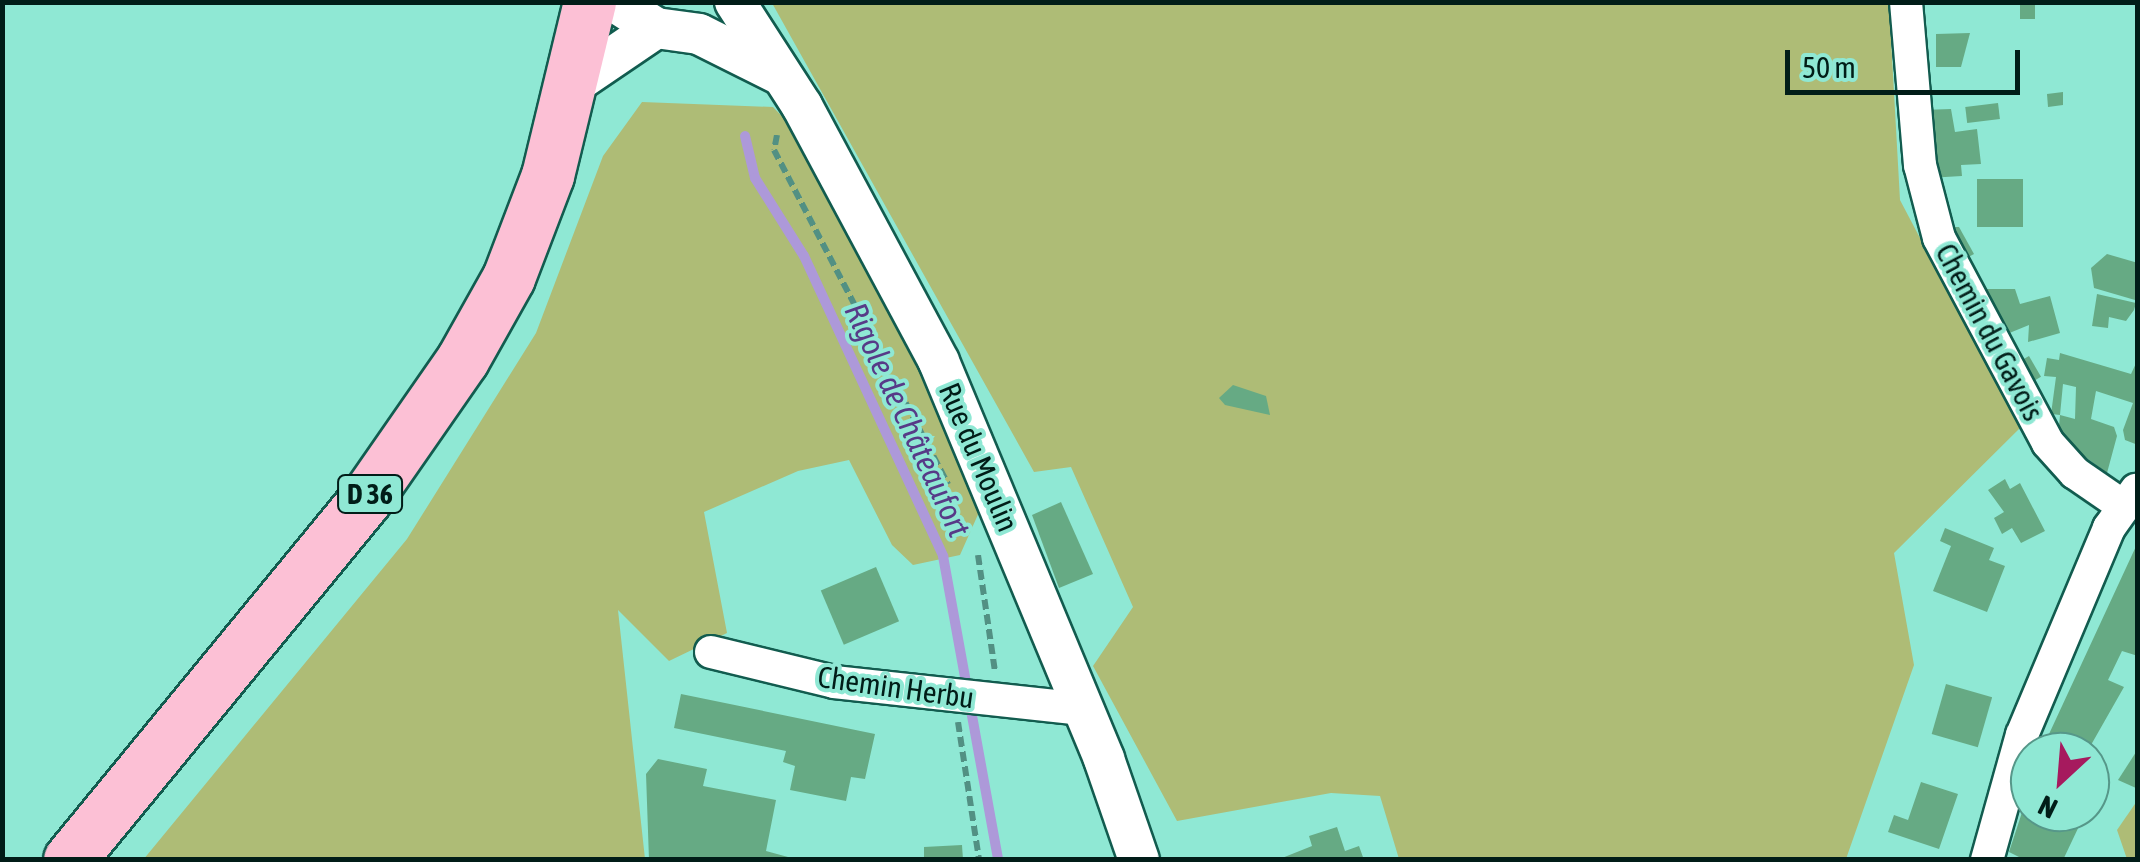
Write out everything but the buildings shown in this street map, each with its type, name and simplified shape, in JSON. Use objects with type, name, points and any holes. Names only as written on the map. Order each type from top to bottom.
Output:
[{"type":"main road","name":"D 36","points":[[70,860],[269,622],[432,409],[509,278],[575,83],[590,2]]},
{"type":"street","points":[[614,2],[656,28],[699,34],[790,90]]},
{"type":"street","name":"Rue du Moulin","points":[[735,2],[790,90],[939,362],[1083,709],[1139,860]]},
{"type":"street","name":"Chemin du Gavois","points":[[1906,2],[1920,165],[1939,238],[2048,442],[2075,473],[2130,498]]},
{"type":"street","points":[[575,83],[656,28]]},
{"type":"street","points":[[1987,860],[2022,735],[2130,498]]},
{"type":"street","name":"Chemin Herbu","points":[[711,652],[834,682],[1083,709]]},
{"type":"path","points":[[790,90],[774,150],[957,501]]},
{"type":"path","points":[[975,536],[996,702]]},
{"type":"path","points":[[956,696],[979,860]]},
{"type":"green space","points":[[772,3],[1889,3],[1900,200],[2020,428],[1894,553],[1914,665],[1846,859],[1399,859],[1380,796],[1331,793],[1177,821],[1093,666],[1133,607],[1071,467],[1034,472]]},
{"type":"green space","points":[[642,102],[773,107],[806,141],[984,501],[960,555],[913,565],[892,545],[849,460],[798,471],[704,512],[727,633],[669,661],[618,610],[645,859],[143,860],[407,539],[536,333],[603,156]]},
{"type":"green space","points":[[2137,801],[2137,859],[2127,859],[2117,830]]},
{"type":"waterway","name":"Rigole de Châteaufort","points":[[745,136],[755,178],[804,256],[943,556],[998,860]]}]
